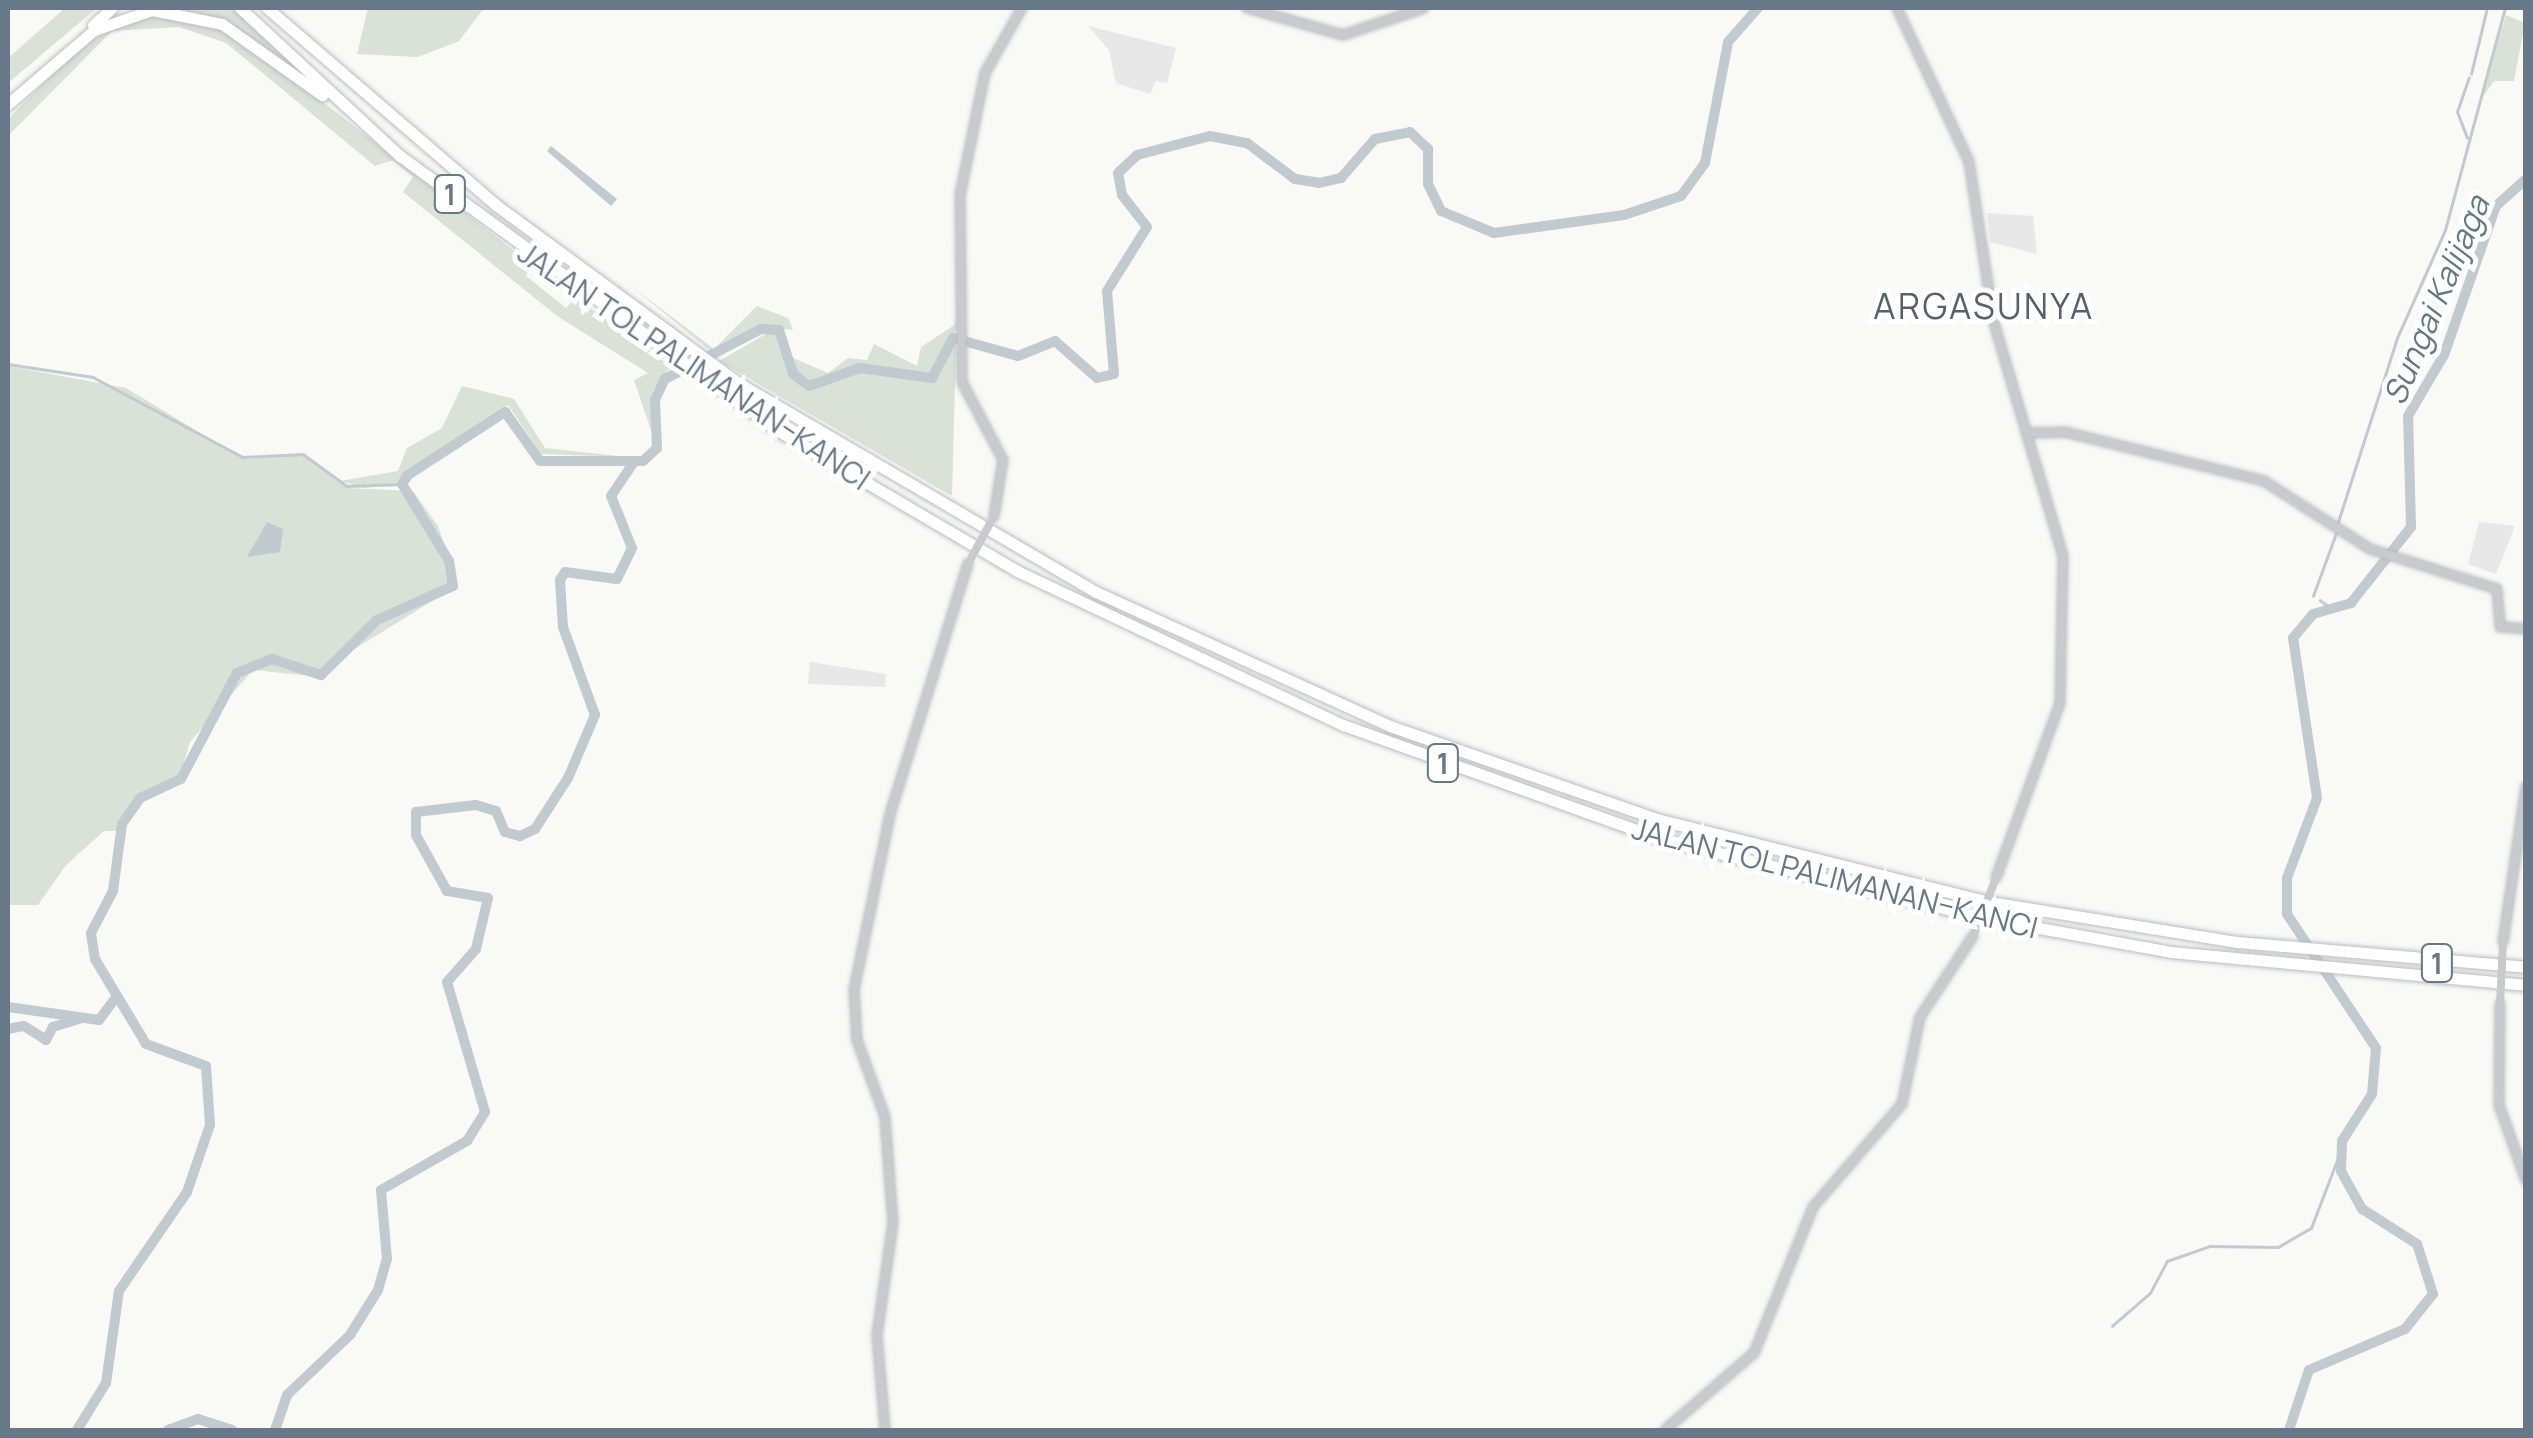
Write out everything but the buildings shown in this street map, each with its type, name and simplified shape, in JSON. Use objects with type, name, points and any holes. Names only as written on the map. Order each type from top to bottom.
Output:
[{"type":"highway","points":[[8,96],[112,8]]},
{"type":"highway","name":"JALAN TOL PALIMANAN–KANCI","points":[[240,8],[400,156],[708,383],[1017,571],[1401,748],[1768,868],[2078,936],[2247,961],[2526,985]]},
{"type":"highway","name":"JALAN TOL PALIMANAN–KANCI","points":[[267,8],[484,196],[685,346],[866,465],[1096,592],[1390,726],[1761,847],[2056,916],[2247,944],[2526,967]]},
{"type":"highway","points":[[8,104],[94,30],[172,10],[251,40],[400,156]]},
{"type":"street","points":[[885,1430],[877,1335],[893,1228],[890,1176],[854,990],[890,814],[968,564],[994,516],[1003,460],[968,401],[960,361],[964,174],[985,73],[1022,8]]},
{"type":"street","points":[[1247,8],[1343,34],[1424,8]]},
{"type":"street","points":[[1665,1430],[1754,1353],[1821,1191],[1902,1104],[1920,1016],[1973,936],[2061,692],[2062,556],[1994,324],[1971,169],[1898,8]]},
{"type":"street","points":[[2026,433],[2065,432],[2232,471],[2338,524],[2372,550],[2497,589],[2500,627],[2526,628]]},
{"type":"street","points":[[2526,787],[2503,942],[2499,1105],[2526,1180]]},
{"type":"shaded area","points":[[65,8],[97,8],[8,83],[8,58]]},
{"type":"shaded area","points":[[178,8],[233,8],[298,70],[233,27]]},
{"type":"shaded area","points":[[368,8],[484,8],[459,41],[418,57],[357,54]]},
{"type":"shaded area","points":[[148,14],[219,26],[255,49],[531,264],[526,276],[566,308],[575,297],[671,367],[653,391],[653,436],[634,380],[648,373],[557,316],[403,192],[413,177],[393,160],[375,166],[226,43],[179,27],[112,31],[8,136],[8,119],[82,44]]},
{"type":"shaded area","points":[[2506,15],[2525,23],[2514,81],[2494,81],[2479,102]]},
{"type":"shaded area","points":[[1088,26],[1176,48],[1167,83],[1156,81],[1150,94],[1116,83],[1109,50]]},
{"type":"shaded area","points":[[551,146],[617,199],[611,206],[547,151]]},
{"type":"shaded area","points":[[1987,213],[2033,216],[2037,254],[1990,242]]},
{"type":"shaded area","points":[[630,285],[714,349],[757,306],[788,318],[793,330],[760,327],[714,354]]},
{"type":"shaded area","points":[[959,322],[931,376],[860,365],[810,383],[794,368],[793,358],[828,373],[848,358],[867,360],[874,344],[917,366],[921,347]]},
{"type":"shaded area","points":[[771,331],[783,338],[790,375],[809,388],[861,370],[933,381],[947,342],[956,342],[952,496],[719,361]]},
{"type":"shaded area","points":[[8,366],[126,388],[243,459],[303,455],[347,488],[413,491],[438,526],[458,585],[311,676],[253,670],[190,742],[180,776],[139,795],[118,831],[104,831],[66,865],[38,905],[8,905]]},
{"type":"shaded area","points":[[462,386],[514,399],[545,448],[627,457],[541,454],[508,405],[401,482],[365,488],[340,481],[398,471],[407,448],[442,428]]},
{"type":"shaded area","points":[[267,522],[283,529],[280,552],[247,557]]},
{"type":"shaded area","points":[[2479,522],[2515,526],[2496,574],[2468,564]]},
{"type":"shaded area","points":[[810,662],[886,674],[885,687],[808,684]]},
{"type":"waterway","points":[[77,1430],[106,1383],[119,1291],[187,1192],[210,1125],[206,1066],[146,1044],[95,959],[91,933],[113,891],[122,824],[140,798],[181,779],[237,673],[272,659],[321,675],[377,620],[453,586],[449,561],[402,484],[408,475],[505,412],[540,461],[643,461],[657,448],[655,400],[665,379],[761,329],[779,330],[793,374],[809,386],[860,368],[932,378],[953,338],[1018,356],[1055,341],[1097,378],[1114,374],[1107,291],[1147,227],[1122,195],[1118,173],[1137,155],[1210,136],[1247,143],[1295,179],[1319,183],[1341,178],[1375,139],[1410,132],[1428,149],[1428,184],[1441,211],[1494,233],[1624,215],[1681,196],[1705,163],[1728,42],[1758,8]]},
{"type":"waterway","points":[[2471,74],[2487,8]]},
{"type":"waterway","points":[[2337,525],[2397,338],[2445,230],[2505,8]]},
{"type":"waterway","points":[[2467,138],[2457,112],[2469,78]]},
{"type":"waterway","name":"Sungai Kalijaga","points":[[2289,1430],[2309,1370],[2405,1329],[2433,1294],[2417,1244],[2362,1209],[2341,1171],[2342,1141],[2372,1094],[2376,1048],[2287,914],[2287,878],[2317,798],[2293,638],[2313,614],[2351,603],[2411,527],[2408,416],[2444,355],[2496,206],[2526,179]]},
{"type":"waterway","points":[[8,364],[93,377],[243,457],[303,454],[347,486],[402,484]]},
{"type":"waterway","points":[[275,1430],[287,1395],[350,1335],[378,1290],[387,1259],[381,1190],[467,1141],[485,1112],[447,982],[476,949],[488,898],[447,891],[416,835],[416,812],[476,805],[496,811],[505,832],[520,836],[535,829],[568,778],[595,715],[563,627],[560,580],[565,572],[617,579],[632,548],[611,496],[634,462]]},
{"type":"waterway","points":[[2313,596],[2336,533]]},
{"type":"waterway","points":[[2320,600],[2331,608]]},
{"type":"waterway","points":[[8,1007],[99,1020],[117,996]]},
{"type":"waterway","points":[[8,1029],[24,1026],[46,1040],[53,1027],[80,1019]]},
{"type":"waterway","points":[[2112,1326],[2150,1293],[2167,1261],[2210,1246],[2278,1247],[2311,1228],[2339,1155]]},
{"type":"waterway","points":[[168,1430],[198,1419],[232,1430]]},
{"type":"district","name":"ARGASUNYA","points":[[1984,306]]}]
